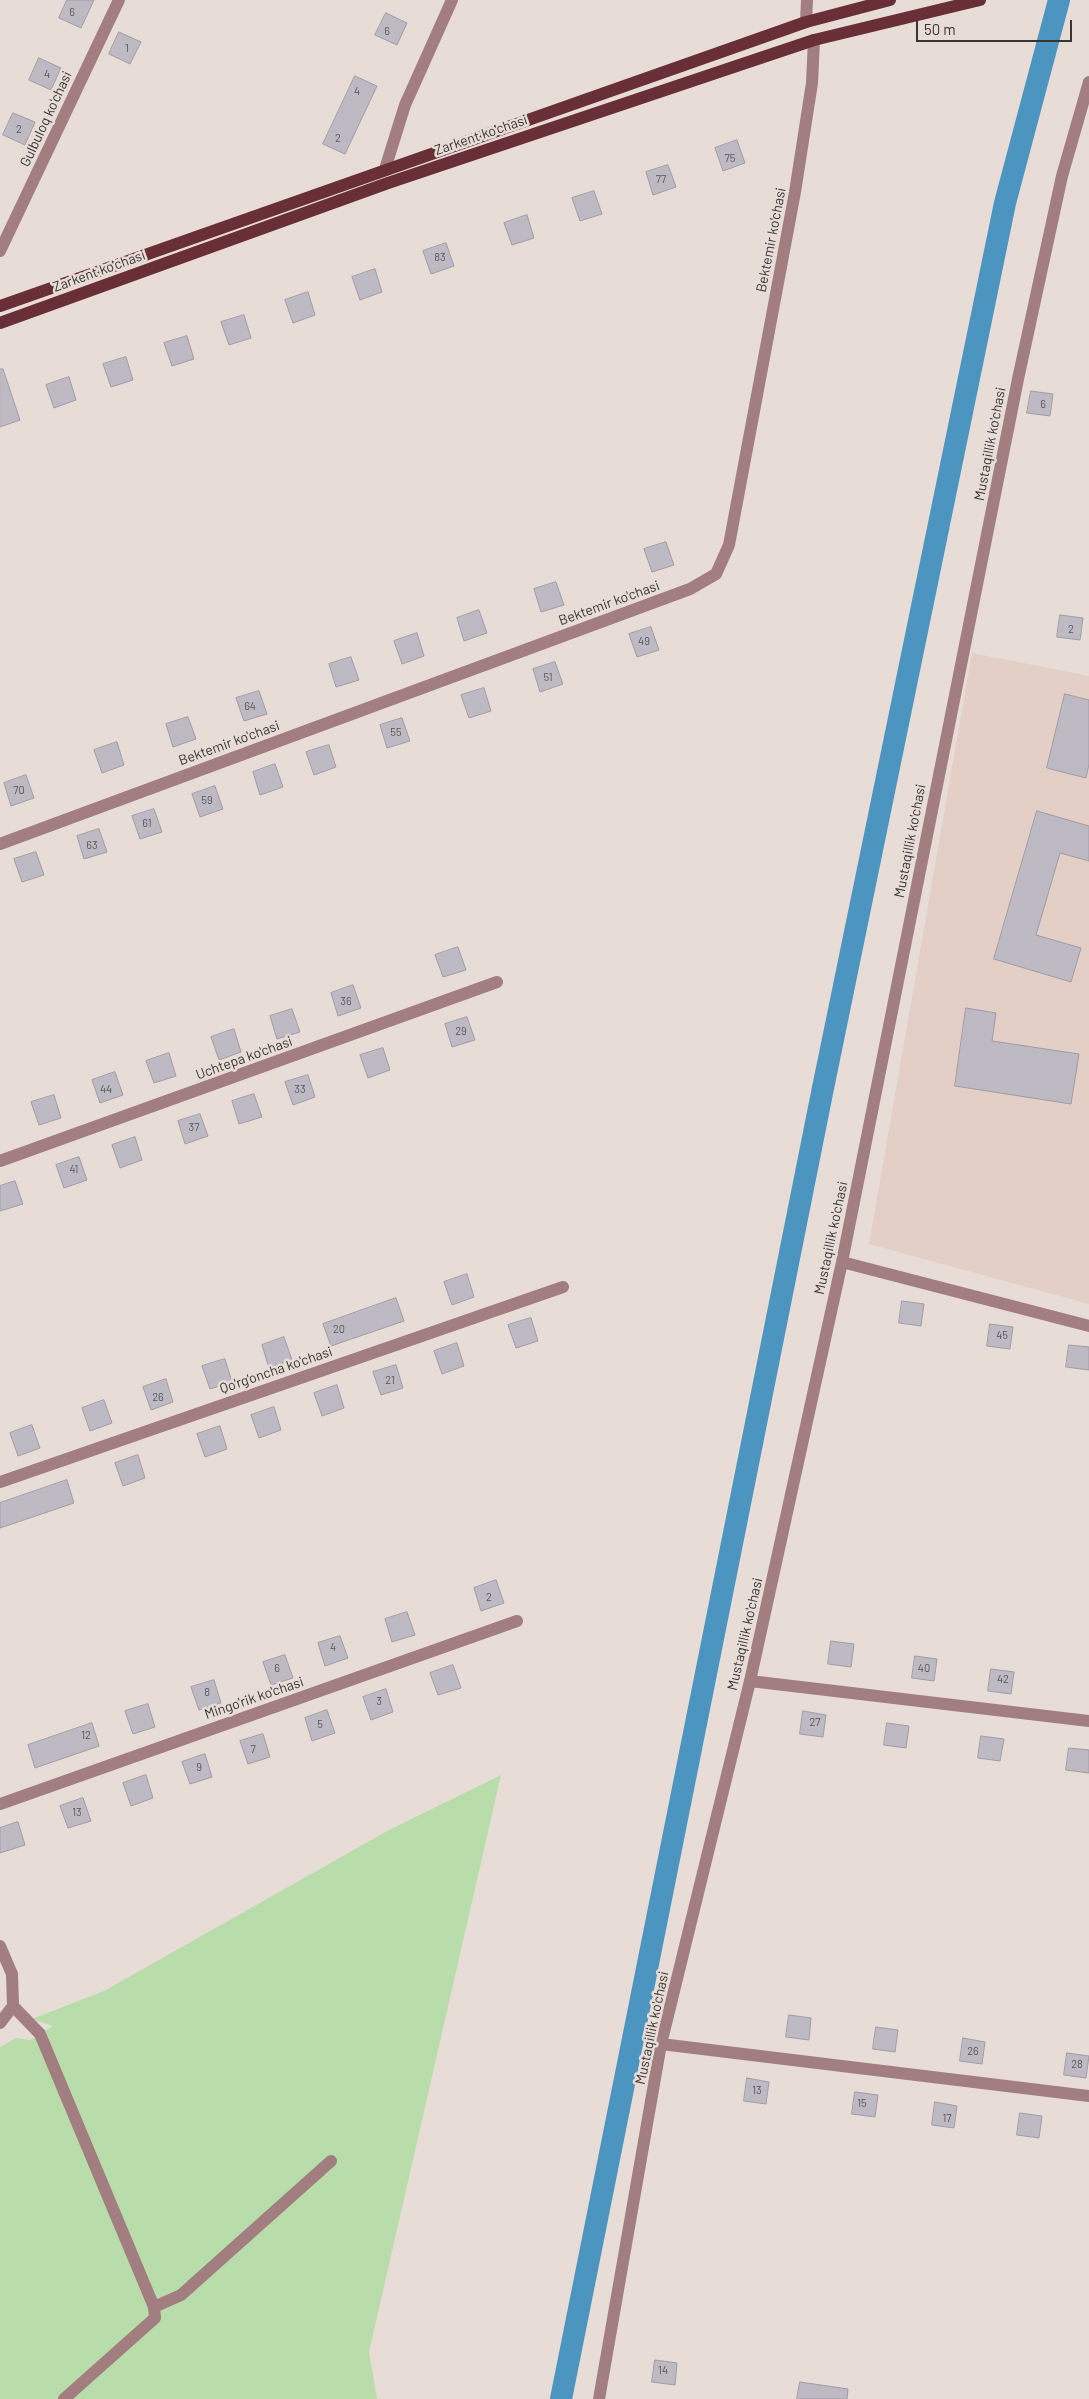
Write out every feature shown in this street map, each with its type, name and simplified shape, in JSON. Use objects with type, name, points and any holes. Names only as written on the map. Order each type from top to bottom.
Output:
[{"type":"main road","name":"Zarkent ko'chasi","points":[[0,306],[806,22],[890,0]]},
{"type":"main road","name":"Zarkent ko'chasi","points":[[0,323],[388,183],[814,40],[980,0]]},
{"type":"street","name":"Gulbuloq ko'chasi","points":[[0,251],[120,0]]},
{"type":"street","points":[[385,169],[405,105],[452,0]]},
{"type":"street","points":[[806,22],[807,0]]},
{"type":"street","name":"Bektemir ko'chasi","points":[[0,844],[690,589],[716,574],[728,545],[795,192],[812,84],[814,40]]},
{"type":"street","name":"Mustaqillik ko'chasi","points":[[598,2399],[661,2044],[750,1681],[842,1262],[1018,379],[1062,176],[1089,82]]},
{"type":"street","name":"Uchtepa ko'chasi","points":[[0,1161],[497,982]]},
{"type":"street","points":[[842,1262],[1089,1326]]},
{"type":"street","name":"Qo'rg'oncha ko'chasi","points":[[0,1482],[563,1287]]},
{"type":"street","name":"Mingo'rik ko'chasi","points":[[0,1804],[517,1620]]},
{"type":"street","points":[[750,1681],[1089,1721]]},
{"type":"street","points":[[0,1946],[12,1974],[12,2006],[0,2023]]},
{"type":"street","points":[[12,2006],[40,2034],[154,2307],[155,2318],[64,2399]]},
{"type":"street","points":[[661,2044],[1089,2096]]},
{"type":"street","points":[[154,2307],[181,2295],[331,2161]]},
{"type":"shaded area","points":[[972,653],[1089,676],[1089,1304],[869,1244]]},
{"type":"green space","points":[[501,1775],[369,2352],[377,2399],[0,2399],[0,2047],[16,2038],[30,2040],[53,2026],[32,2019],[104,1991],[389,1830]]},
{"type":"building","points":[[67,0],[94,0],[81,28],[59,18]]},
{"type":"building","points":[[386,13],[407,23],[397,45],[375,35]]},
{"type":"building","points":[[119,32],[141,42],[130,64],[109,54]]},
{"type":"building","points":[[39,58],[61,68],[51,90],[29,80]]},
{"type":"building","points":[[355,76],[377,86],[345,154],[323,144]]},
{"type":"building","points":[[13,113],[35,122],[25,145],[3,135]]},
{"type":"building","points":[[737,140],[745,163],[723,171],[715,148]]},
{"type":"building","points":[[668,165],[676,187],[653,195],[646,172]]},
{"type":"building","points":[[594,191],[602,214],[580,221],[572,198]]},
{"type":"building","points":[[527,215],[534,238],[512,245],[504,223]]},
{"type":"building","points":[[446,243],[454,266],[431,274],[423,251]]},
{"type":"building","points":[[375,269],[382,292],[360,300],[352,277]]},
{"type":"building","points":[[308,292],[315,315],[293,323],[285,300]]},
{"type":"building","points":[[244,315],[251,338],[229,345],[221,322]]},
{"type":"building","points":[[187,336],[194,359],[172,366],[164,343]]},
{"type":"building","points":[[126,357],[133,380],[111,387],[103,364]]},
{"type":"building","points":[[0,369],[3,369],[20,420],[0,427]]},
{"type":"building","points":[[69,377],[76,400],[54,408],[46,385]]},
{"type":"building","points":[[1031,391],[1053,394],[1050,416],[1027,413]]},
{"type":"building","points":[[666,542],[674,565],[652,572],[644,549]]},
{"type":"building","points":[[556,582],[564,605],[541,612],[534,589]]},
{"type":"building","points":[[479,610],[487,633],[464,641],[457,618]]},
{"type":"building","points":[[1060,615],[1083,618],[1080,640],[1057,637]]},
{"type":"building","points":[[651,627],[659,650],[637,657],[629,634]]},
{"type":"building","points":[[417,633],[424,656],[402,664],[394,641]]},
{"type":"building","points":[[351,657],[359,680],[336,687],[329,664]]},
{"type":"building","points":[[555,662],[563,684],[540,692],[533,669]]},
{"type":"building","points":[[484,688],[491,711],[469,718],[461,695]]},
{"type":"building","points":[[259,691],[267,714],[244,721],[236,698]]},
{"type":"building","points":[[1065,694],[1089,700],[1089,764],[1086,778],[1047,768]]},
{"type":"building","points":[[188,717],[196,739],[173,747],[166,724]]},
{"type":"building","points":[[402,718],[410,741],[387,748],[380,725]]},
{"type":"building","points":[[117,742],[124,765],[102,773],[94,750]]},
{"type":"building","points":[[329,745],[336,767],[314,775],[306,752]]},
{"type":"building","points":[[275,764],[283,787],[260,795],[253,772]]},
{"type":"building","points":[[26,775],[34,798],[11,806],[4,783]]},
{"type":"building","points":[[215,786],[223,809],[200,817],[192,794]]},
{"type":"building","points":[[154,809],[162,832],[140,839],[132,816]]},
{"type":"building","points":[[1037,811],[1089,826],[1089,861],[1060,853],[1036,935],[1081,948],[1071,982],[994,959]]},
{"type":"building","points":[[99,829],[107,852],[84,859],[77,836]]},
{"type":"building","points":[[36,852],[44,875],[22,882],[14,859]]},
{"type":"building","points":[[458,947],[466,970],[443,977],[435,955]]},
{"type":"building","points":[[353,985],[361,1008],[338,1016],[331,993]]},
{"type":"building","points":[[966,1008],[996,1013],[992,1041],[1079,1054],[1071,1104],[955,1086]]},
{"type":"building","points":[[292,1009],[300,1032],[277,1039],[270,1016]]},
{"type":"building","points":[[467,1017],[475,1040],[452,1047],[445,1024]]},
{"type":"building","points":[[234,1029],[241,1052],[219,1060],[211,1037]]},
{"type":"building","points":[[383,1048],[390,1070],[368,1078],[360,1055]]},
{"type":"building","points":[[169,1053],[176,1076],[154,1083],[146,1061]]},
{"type":"building","points":[[115,1072],[123,1095],[100,1103],[92,1080]]},
{"type":"building","points":[[308,1075],[315,1097],[293,1105],[285,1082]]},
{"type":"building","points":[[254,1094],[262,1117],[239,1124],[232,1101]]},
{"type":"building","points":[[54,1095],[61,1118],[39,1125],[31,1102]]},
{"type":"building","points":[[200,1114],[208,1136],[185,1144],[178,1121]]},
{"type":"building","points":[[135,1137],[142,1160],[120,1168],[112,1145]]},
{"type":"building","points":[[79,1157],[87,1180],[64,1188],[56,1165]]},
{"type":"building","points":[[15,1181],[23,1204],[0,1211],[0,1186]]},
{"type":"building","points":[[467,1274],[474,1297],[452,1305],[444,1282]]},
{"type":"building","points":[[396,1298],[404,1321],[331,1346],[323,1324]]},
{"type":"building","points":[[902,1301],[924,1304],[921,1326],[899,1323]]},
{"type":"building","points":[[531,1318],[538,1341],[516,1348],[508,1325]]},
{"type":"building","points":[[990,1324],[1013,1327],[1010,1349],[987,1346]]},
{"type":"building","points":[[284,1337],[292,1360],[269,1368],[262,1345]]},
{"type":"building","points":[[457,1343],[464,1366],[442,1374],[434,1351]]},
{"type":"building","points":[[1069,1345],[1089,1347],[1089,1370],[1066,1367]]},
{"type":"building","points":[[225,1359],[232,1382],[210,1389],[202,1366]]},
{"type":"building","points":[[396,1365],[403,1388],[381,1395],[373,1372]]},
{"type":"building","points":[[166,1379],[173,1402],[151,1410],[143,1387]]},
{"type":"building","points":[[337,1385],[344,1408],[322,1416],[314,1393]]},
{"type":"building","points":[[104,1400],[112,1423],[90,1431],[82,1408]]},
{"type":"building","points":[[274,1407],[281,1430],[259,1438],[251,1415]]},
{"type":"building","points":[[32,1425],[40,1448],[18,1456],[10,1433]]},
{"type":"building","points":[[220,1426],[227,1449],[205,1457],[197,1434]]},
{"type":"building","points":[[138,1455],[145,1478],[123,1486],[115,1463]]},
{"type":"building","points":[[67,1480],[74,1503],[0,1528],[0,1503]]},
{"type":"building","points":[[496,1580],[504,1603],[481,1611],[474,1588]]},
{"type":"building","points":[[407,1612],[415,1635],[392,1642],[385,1619]]},
{"type":"building","points":[[340,1636],[348,1658],[325,1666],[318,1643]]},
{"type":"building","points":[[831,1641],[854,1644],[851,1667],[828,1664]]},
{"type":"building","points":[[285,1655],[293,1678],[271,1685],[263,1662]]},
{"type":"building","points":[[915,1656],[937,1659],[934,1681],[912,1678]]},
{"type":"building","points":[[453,1665],[461,1688],[438,1695],[430,1673]]},
{"type":"building","points":[[991,1669],[1014,1672],[1011,1694],[988,1691]]},
{"type":"building","points":[[214,1680],[221,1703],[199,1710],[191,1687]]},
{"type":"building","points":[[386,1689],[393,1712],[371,1720],[363,1697]]},
{"type":"building","points":[[148,1704],[155,1727],[133,1734],[125,1711]]},
{"type":"building","points":[[327,1710],[335,1733],[312,1741],[305,1718]]},
{"type":"building","points":[[803,1711],[826,1715],[823,1737],[800,1734]]},
{"type":"building","points":[[92,1723],[99,1746],[35,1768],[28,1745]]},
{"type":"building","points":[[887,1723],[909,1726],[906,1748],[884,1745]]},
{"type":"building","points":[[263,1734],[270,1757],[248,1764],[240,1741]]},
{"type":"building","points":[[981,1736],[1004,1739],[1000,1761],[978,1758]]},
{"type":"building","points":[[1069,1748],[1089,1750],[1089,1773],[1066,1770]]},
{"type":"building","points":[[205,1754],[212,1777],[190,1784],[182,1762]]},
{"type":"building","points":[[146,1775],[153,1798],[131,1806],[123,1783]]},
{"type":"building","points":[[83,1798],[91,1821],[68,1828],[60,1806]]},
{"type":"building","points":[[18,1822],[25,1845],[0,1853],[0,1828]]},
{"type":"building","points":[[789,2015],[811,2018],[809,2040],[786,2037]]},
{"type":"building","points":[[876,2027],[898,2030],[895,2052],[873,2049]]},
{"type":"building","points":[[963,2038],[985,2042],[982,2064],[960,2061]]},
{"type":"building","points":[[1067,2053],[1089,2056],[1086,2078],[1064,2075]]},
{"type":"building","points":[[747,2078],[769,2082],[766,2104],[744,2101]]},
{"type":"building","points":[[855,2092],[878,2095],[875,2117],[852,2114]]},
{"type":"building","points":[[935,2102],[957,2106],[954,2128],[932,2125]]},
{"type":"building","points":[[1020,2113],[1042,2116],[1039,2138],[1017,2135]]},
{"type":"building","points":[[655,2360],[677,2363],[675,2385],[652,2382]]},
{"type":"building","points":[[800,2382],[848,2389],[847,2399],[797,2399]]},
{"type":"waterway","points":[[561,2399],[823,1088],[1005,203],[1059,0]]}]
